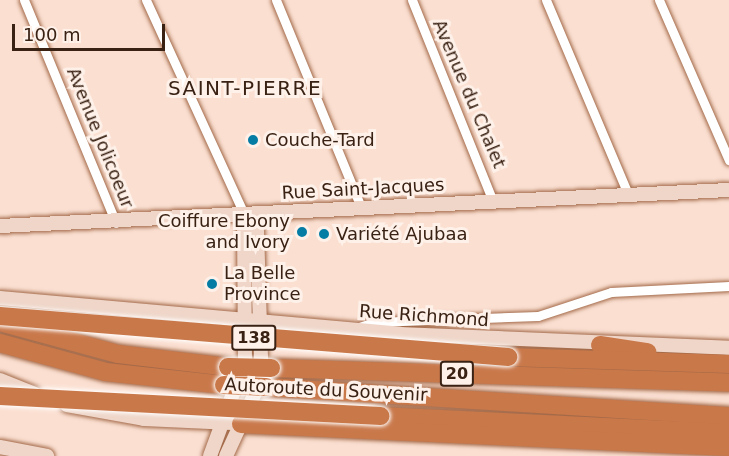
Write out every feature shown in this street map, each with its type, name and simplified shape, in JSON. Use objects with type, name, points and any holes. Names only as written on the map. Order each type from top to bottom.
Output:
[{"type":"highway","name":"138","points":[[0,316],[508,357],[729,363]]},
{"type":"highway","name":"Autoroute du Souvenir","points":[[0,322],[118,354],[228,367],[729,382]]},
{"type":"highway","name":"Autoroute du Souvenir","points":[[0,343],[106,372],[224,385],[729,416]]},
{"type":"highway","points":[[600,345],[729,363]]},
{"type":"highway","points":[[0,396],[729,433]]},
{"type":"highway","points":[[233,423],[729,447]]},
{"type":"main road","name":"Rue Saint-Jacques","points":[[0,226],[117,223],[361,207],[729,190]]},
{"type":"main road","points":[[226,456],[242,374],[246,320],[244,214]]},
{"type":"main road","points":[[210,456],[258,383],[260,321],[257,231],[244,214]]},
{"type":"main road","name":"Rue Richmond","points":[[0,298],[352,329],[600,345],[652,341],[729,348]]},
{"type":"main road","points":[[0,381],[102,413],[233,423]]},
{"type":"main road","points":[[0,447],[46,456]]},
{"type":"street","name":"Avenue Jolicoeur","points":[[24,0],[117,223]]},
{"type":"street","points":[[146,0],[244,214]]},
{"type":"street","points":[[276,0],[361,207]]},
{"type":"street","name":"Avenue du Chalet","points":[[412,0],[493,201]]},
{"type":"street","points":[[546,0],[628,194]]},
{"type":"street","points":[[659,0],[729,160]]},
{"type":"street","points":[[352,329],[375,322],[545,315],[615,291],[729,286]]},
{"type":"place","name":"Couche-Tard","points":[[253,140]]},
{"type":"place","name":"Coiffure Ebony and Ivory","points":[[302,232]]},
{"type":"place","name":"Variété Ajubaa","points":[[324,234]]},
{"type":"place","name":"La Belle Province","points":[[212,284]]},
{"type":"district","name":"SAINT-PIERRE","points":[[245,88]]}]
